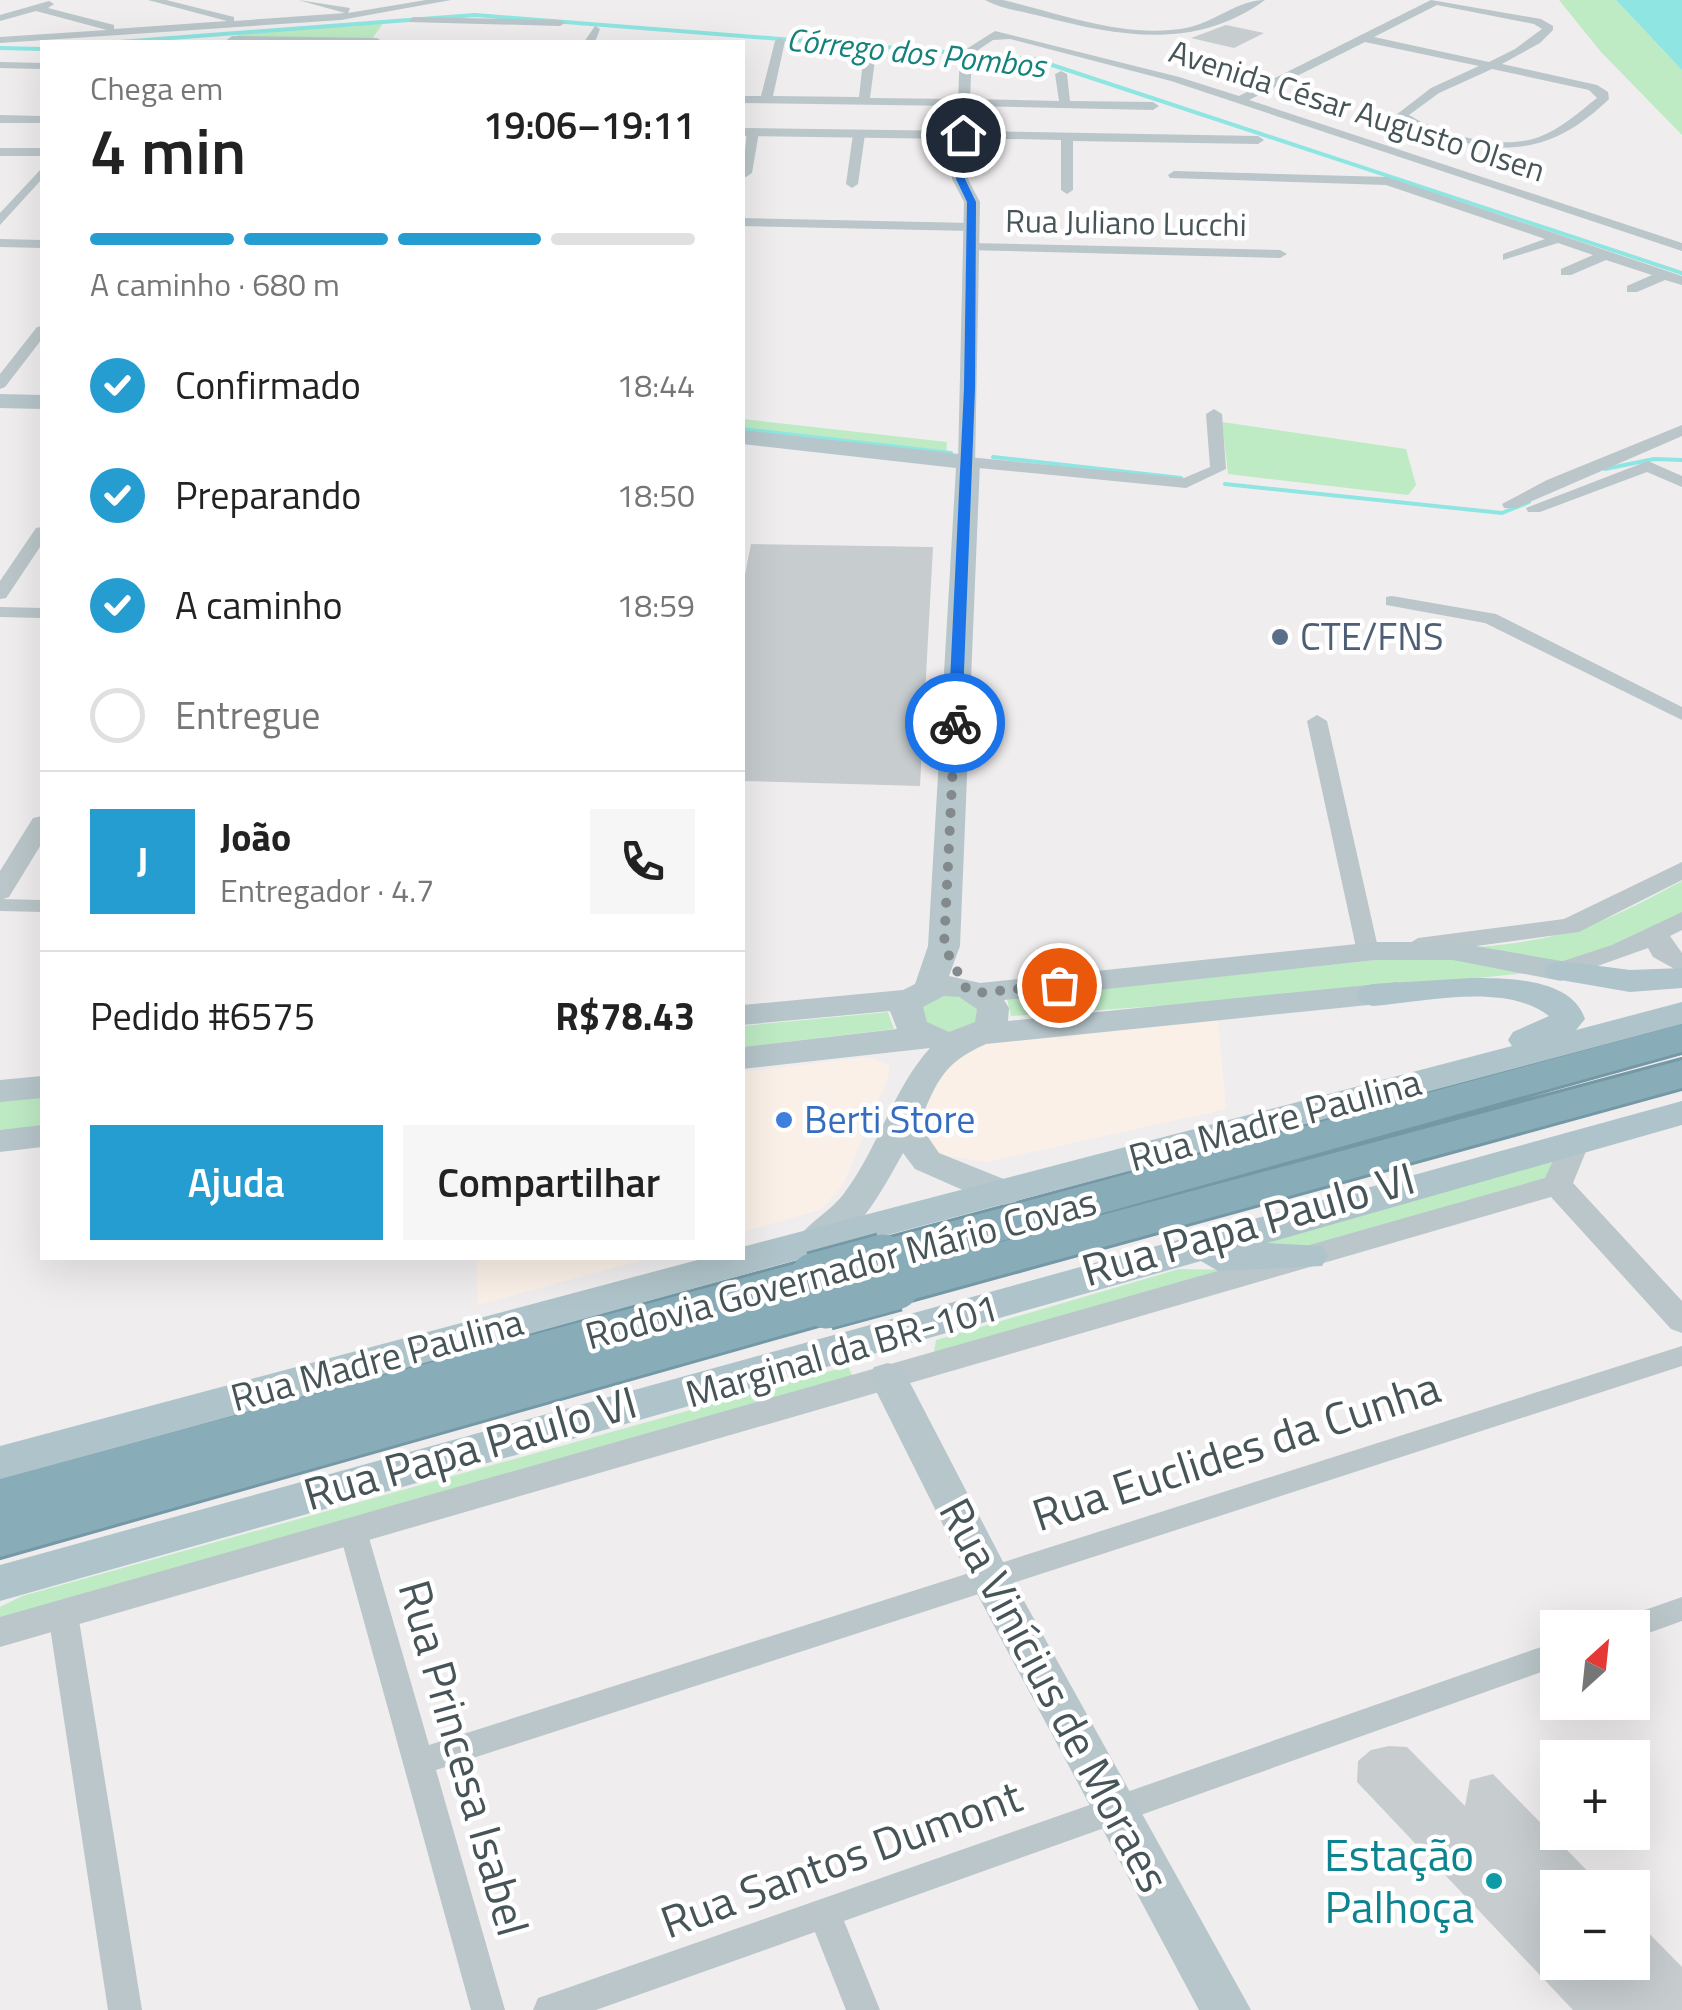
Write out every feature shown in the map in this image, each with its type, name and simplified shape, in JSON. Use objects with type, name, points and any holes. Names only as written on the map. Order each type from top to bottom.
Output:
[{"type":"highway","name":"Rodovia Governador Mário Covas","points":[[0,1500],[1682,1038]]},
{"type":"highway","name":"Rodovia Governador Mário Covas","points":[[0,1536],[847,1267],[1682,1074]]},
{"type":"main road","points":[[0,401],[40,402]]},
{"type":"main road","points":[[745,437],[968,462],[944,946],[919,994],[903,1014],[946,1038],[991,1027],[994,1008],[972,991],[944,946]]},
{"type":"main road","points":[[745,1015],[919,994],[1372,952],[1454,952],[1630,981],[1682,978]]},
{"type":"main road","points":[[745,1058],[1561,971]]},
{"type":"main road","points":[[1372,994],[1514,991],[1555,1001],[1564,1009],[1568,1019],[1552,1032],[1425,1074],[1409,1085]]},
{"type":"main road","name":"Rua Madre Paulina","points":[[0,1463],[847,1267],[1003,1192],[1682,1013]]},
{"type":"main road","points":[[847,1267],[858,1203],[946,1038]]},
{"type":"main road","points":[[0,1091],[40,1087]]},
{"type":"main road","name":"Marginal da BR-101","points":[[0,1584],[876,1361],[935,1325],[1682,1113]]},
{"type":"main road","points":[[902,1125],[927,1161],[1003,1192]]},
{"type":"main road","points":[[0,1140],[40,1136]]},
{"type":"main road","points":[[847,1267],[826,1250],[849,1277],[862,1307],[876,1361]]},
{"type":"main road","points":[[1172,1258],[1308,1256]]},
{"type":"main road","points":[[847,1267],[849,1257],[856,1276],[882,1310],[935,1325]]},
{"type":"main road","name":"Rua Vinícius de Moraes","points":[[876,1361],[1114,1809],[1226,2010]]},
{"type":"main road","points":[[0,1592],[46,1570]]},
{"type":"street","points":[[0,18],[62,0]]},
{"type":"street","points":[[153,0],[248,24]]},
{"type":"street","points":[[303,0],[364,14],[387,26]]},
{"type":"street","points":[[387,26],[446,0]]},
{"type":"street","points":[[990,0],[1137,32],[1169,34],[1198,28],[1260,0]]},
{"type":"street","points":[[1240,100],[1362,38],[1438,1],[1537,21],[1550,28],[1487,64],[1406,111],[1402,116],[1407,120],[1500,144],[1524,145],[1543,141],[1604,94],[1593,87],[1487,64],[1362,38]]},
{"type":"street","points":[[1060,6],[968,50],[960,179],[972,202],[968,462],[1186,482],[1218,468],[1214,414]]},
{"type":"street","points":[[36,8],[131,32]]},
{"type":"street","points":[[0,40],[364,14]]},
{"type":"street","points":[[495,31],[502,19]]},
{"type":"street","points":[[230,40],[502,19],[560,23]]},
{"type":"street","points":[[590,40],[596,29]]},
{"type":"street","name":"Avenida César Augusto Olsen","points":[[1003,35],[1110,60],[1240,100],[1682,247]]},
{"type":"street","points":[[766,100],[780,41]]},
{"type":"street","points":[[864,101],[870,52]]},
{"type":"street","points":[[0,65],[40,66]]},
{"type":"street","points":[[0,81],[16,65]]},
{"type":"street","points":[[1061,74],[1065,105]]},
{"type":"street","points":[[745,100],[1153,106]]},
{"type":"street","points":[[0,119],[40,120]]},
{"type":"street","points":[[746,173],[748,132],[1258,140]]},
{"type":"street","points":[[852,184],[860,134]]},
{"type":"street","points":[[1067,137],[1067,190]]},
{"type":"street","points":[[1170,139],[1176,191]]},
{"type":"street","points":[[0,152],[40,152]]},
{"type":"street","points":[[0,221],[40,174]]},
{"type":"street","points":[[1174,175],[1378,180],[1682,281]]},
{"type":"street","points":[[745,222],[971,227]]},
{"type":"street","points":[[1508,257],[1558,239]]},
{"type":"street","points":[[0,243],[40,244]]},
{"type":"street","name":"Rua Juliano Lucchi","points":[[971,248],[1280,254]]},
{"type":"street","points":[[1566,272],[1606,255]]},
{"type":"street","points":[[1632,290],[1664,275]]},
{"type":"street","points":[[0,384],[40,333]]},
{"type":"street","points":[[1534,508],[1640,460],[1682,430]]},
{"type":"street","points":[[1510,504],[1574,471],[1640,460],[1682,482]]},
{"type":"street","points":[[0,594],[40,535]]},
{"type":"street","points":[[1392,601],[1490,618],[1682,714]]},
{"type":"street","points":[[0,612],[40,613]]},
{"type":"street","points":[[1317,722],[1372,952],[1554,930],[1682,870]]},
{"type":"street","points":[[0,892],[40,826]]},
{"type":"street","points":[[0,905],[40,906]]},
{"type":"street","points":[[1561,971],[1682,920]]},
{"type":"street","points":[[1656,934],[1662,951],[1682,966]]},
{"type":"street","points":[[1574,1144],[1557,1184],[1682,1321]]},
{"type":"street","name":"Rua Papa Paulo VI","points":[[0,1632],[353,1531],[876,1361],[1308,1256],[1557,1184]]},
{"type":"street","name":"Rua Euclides da Cunha","points":[[418,1762],[1682,1356]]},
{"type":"street","name":"Rua Princesa Isabel","points":[[353,1531],[488,2010]]},
{"type":"street","points":[[1650,1621],[1682,1609]]},
{"type":"street","points":[[62,1614],[126,2010]]},
{"type":"street","name":"Rua Santos Dumont","points":[[550,2010],[1540,1659]]},
{"type":"street","points":[[824,1913],[863,2010]]},
{"type":"shaded area","points":[[1218,1021],[1226,1109],[986,1162],[944,1155],[933,1149],[917,1124],[943,1065],[988,1041]]},
{"type":"shaded area","points":[[868,1057],[890,1065],[842,1187],[820,1210],[745,1231],[745,1072]]},
{"type":"shaded area","points":[[476,1260],[642,1260],[478,1305]]},
{"type":"green space","points":[[1559,0],[1616,0],[1682,70],[1682,135],[1601,52]]},
{"type":"green space","points":[[384,22],[372,39],[236,37],[238,34]]},
{"type":"green space","points":[[745,419],[947,442],[946,455],[745,435]]},
{"type":"green space","points":[[1222,422],[1406,449],[1416,485],[1408,495],[1228,474]]},
{"type":"green space","points":[[1682,881],[1682,916],[1562,967],[1478,947],[1537,939],[1584,927]]},
{"type":"green space","points":[[1432,954],[1544,971],[1307,996],[1011,1016],[1007,999]]},
{"type":"green space","points":[[951,994],[979,1006],[981,1021],[955,1034],[930,1030],[917,1006]]},
{"type":"green space","points":[[888,1012],[894,1029],[745,1047],[745,1026]]},
{"type":"green space","points":[[40,1090],[40,1129],[0,1133],[0,1095]]},
{"type":"green space","points":[[1560,1159],[1547,1183],[1312,1247],[1229,1248]]},
{"type":"green space","points":[[1179,1269],[1245,1270],[934,1352],[936,1340]]},
{"type":"green space","points":[[848,1366],[855,1381],[0,1624],[0,1607],[22,1596]]},
{"type":"water","points":[[1616,0],[1682,0],[1682,70]]},
{"type":"building","points":[[1226,25],[1264,33],[1234,48],[1191,38]]},
{"type":"building","points":[[751,544],[933,547],[920,786],[745,781],[745,575]]},
{"type":"building","name":"Estação Palhoça","points":[[1407,1747],[1465,1806],[1470,1780],[1493,1774],[1540,1822],[1540,1850],[1567,1850],[1586,1870],[1540,1870],[1540,1975],[1357,1782],[1358,1761],[1371,1750]]},
{"type":"building","name":"Estação Palhoça","points":[[1650,1934],[1682,1967],[1682,2010],[1573,2010],[1545,1980],[1650,1980]]},
{"type":"waterway","name":"Córrego dos Pombos","points":[[145,40],[475,15],[1034,59],[1682,273]]},
{"type":"waterway","name":"Córrego dos Pombos","points":[[0,48],[40,49]]},
{"type":"waterway","points":[[745,429],[951,453]]},
{"type":"waterway","points":[[993,457],[1181,478]]},
{"type":"waterway","points":[[1605,469],[1654,459],[1682,460]]},
{"type":"waterway","points":[[1225,484],[1502,513],[1529,502]]},
{"type":"way so far","points":[[955,723],[944,946],[966,988],[977,993],[1059,985]]},
{"type":"place","name":"CTE/FNS","points":[[1280,637]]},
{"type":"place","name":"Berti Store","points":[[784,1120]]},
{"type":"place","name":"Estação Palhoça","points":[[1494,1881]]},
{"type":"route","points":[[955,723],[970,388],[972,202],[960,179],[963,135]]}]
